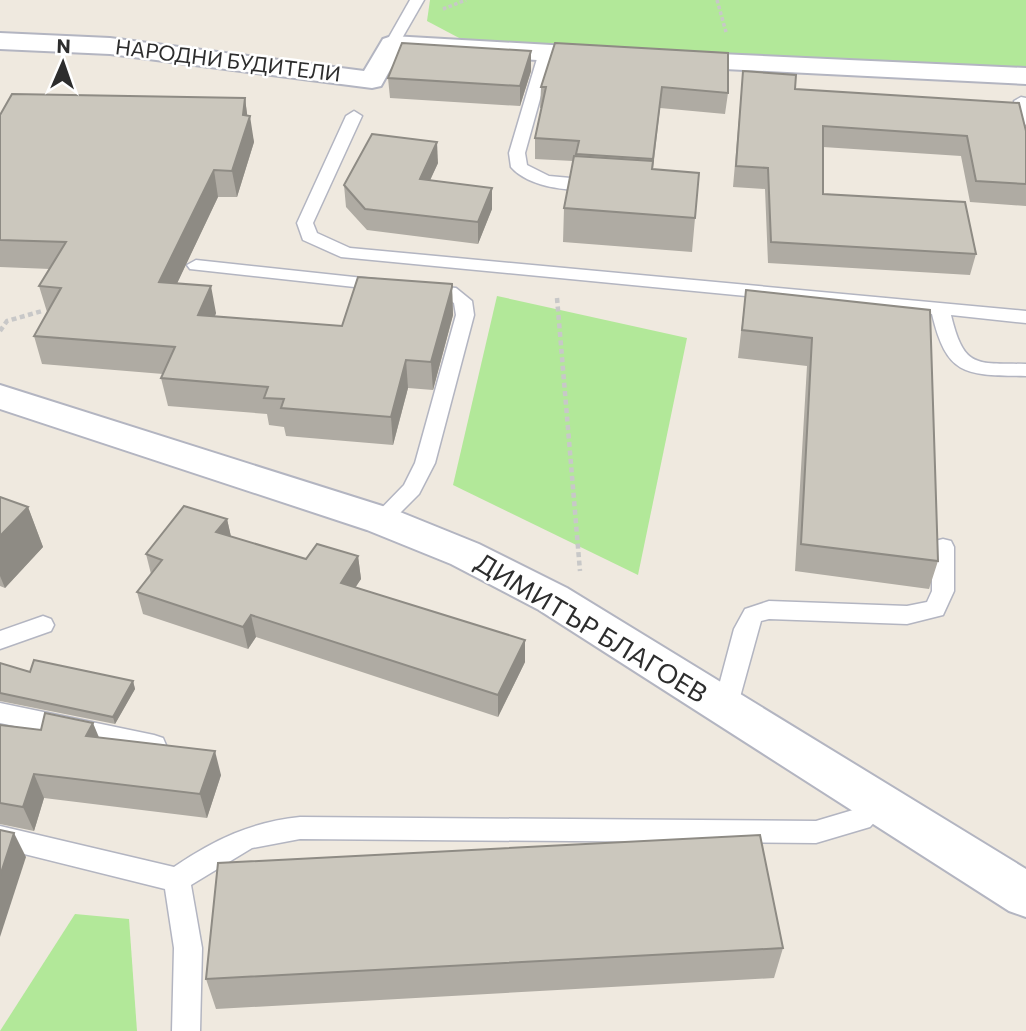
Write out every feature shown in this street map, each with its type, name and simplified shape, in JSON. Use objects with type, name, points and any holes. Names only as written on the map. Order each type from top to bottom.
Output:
[{"type":"street","name":"НАРОДНИ БУДИТЕЛИ","points":[[0,41],[110,46],[372,80],[392,44]]},
{"type":"street","points":[[392,44],[627,57]]},
{"type":"street","points":[[654,59],[816,68],[951,92],[1025,100]]},
{"type":"street","name":"ДИМИТЪР БЛАГОЕВ","points":[[0,397],[381,520],[465,554],[576,614],[1026,895]]},
{"type":"lane","points":[[392,44],[417,0]]},
{"type":"lane","points":[[545,52],[517,153],[519,167],[529,175],[550,181],[614,186]]},
{"type":"lane","points":[[354,116],[305,223],[309,236],[347,253],[1026,317]]},
{"type":"lane","points":[[196,265],[450,292],[463,301],[465,315],[425,463],[412,489],[381,520]]},
{"type":"lane","points":[[940,309],[952,351],[959,360],[982,368],[1026,370]]},
{"type":"lane","points":[[725,708],[745,629],[752,615],[769,610],[907,615],[935,609],[943,590],[943,547]]},
{"type":"lane","points":[[0,640],[43,625]]},
{"type":"lane","points":[[0,713],[154,745]]},
{"type":"lane","points":[[0,837],[177,880],[233,843],[264,831],[300,828],[816,832],[860,819],[880,802]]},
{"type":"lane","points":[[177,880],[188,948],[186,1031]]},
{"type":"path","points":[[555,272],[581,574],[576,614]]},
{"type":"path","points":[[0,331],[7,321],[42,311]]},
{"type":"green space","points":[[430,0],[1026,0],[1026,69],[787,59],[461,39],[427,21]]},
{"type":"green space","points":[[497,296],[687,338],[638,575],[453,485]]},
{"type":"green space","points":[[75,914],[129,919],[137,1031],[0,1031]]},
{"type":"building","points":[[402,43],[531,51],[520,86],[388,78]]},
{"type":"building","points":[[555,43],[728,53],[728,93],[662,87],[653,159],[576,154],[579,141],[535,138],[546,87],[541,87]]},
{"type":"building","points":[[743,71],[796,75],[795,89],[1019,103],[1026,131],[1026,184],[976,181],[967,136],[823,126],[823,194],[965,202],[976,254],[771,242],[768,168],[736,166]]},
{"type":"building","points":[[12,94],[245,98],[243,115],[250,116],[232,171],[214,170],[159,282],[211,286],[198,315],[342,326],[358,277],[452,284],[431,362],[406,360],[391,417],[281,408],[284,399],[264,398],[268,387],[161,378],[175,347],[34,336],[61,288],[39,286],[66,242],[0,240],[0,115]]},
{"type":"building","points":[[372,134],[437,142],[420,179],[492,188],[478,222],[365,209],[344,185]]},
{"type":"building","points":[[574,156],[653,161],[652,169],[699,173],[695,218],[564,208]]},
{"type":"building","points":[[746,290],[930,310],[938,561],[801,544],[812,338],[742,330]]},
{"type":"building","points":[[0,497],[28,507],[0,536]]},
{"type":"building","points":[[184,506],[227,519],[216,532],[306,559],[317,544],[358,556],[341,583],[525,640],[498,695],[251,615],[243,627],[137,592],[162,560],[146,554]]},
{"type":"building","points":[[34,660],[133,681],[113,717],[0,693],[0,663],[30,672]]},
{"type":"building","points":[[45,713],[93,723],[86,736],[215,751],[200,794],[34,774],[23,807],[0,803],[0,725],[41,730]]},
{"type":"building","points":[[0,830],[14,833],[0,876]]},
{"type":"building","points":[[760,835],[783,948],[206,979],[218,863]]}]
